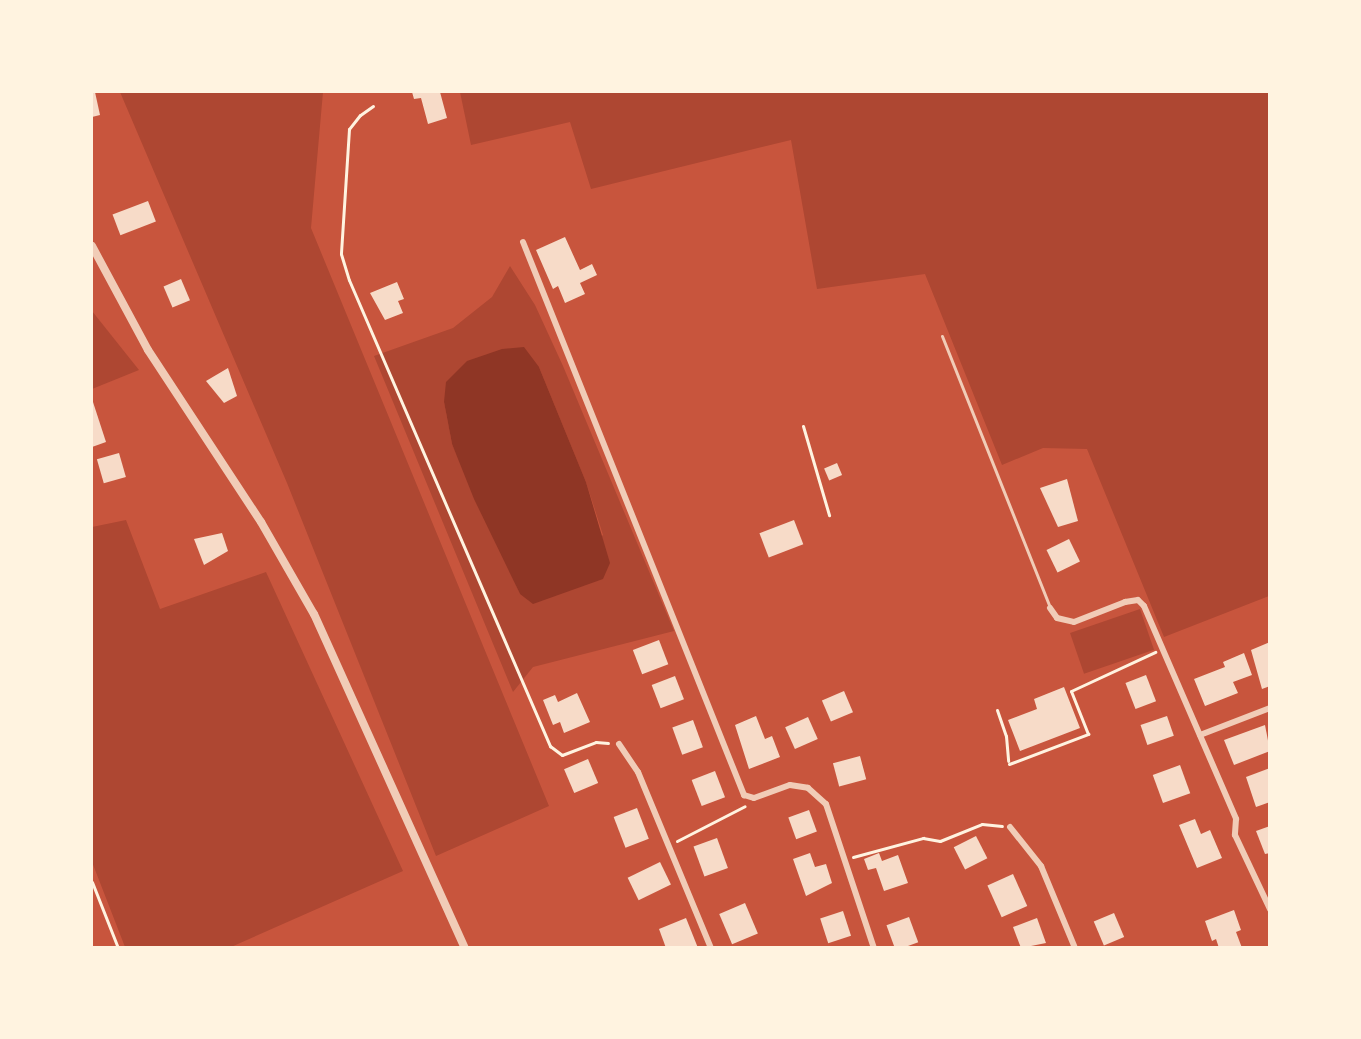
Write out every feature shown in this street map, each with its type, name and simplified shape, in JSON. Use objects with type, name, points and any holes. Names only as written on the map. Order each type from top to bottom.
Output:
[{"type":"street","points":[[524,242],[748,799],[790,785],[808,788],[826,804],[874,948]]},
{"type":"street","points":[[92,246],[148,350],[261,522],[314,615],[465,948]]},
{"type":"street","points":[[1050,608],[1057,618],[1074,622],[1138,600],[1144,606],[1236,819],[1234,835],[1269,909]]},
{"type":"street","points":[[1200,735],[1269,708]]},
{"type":"street","points":[[619,744],[638,772],[711,948]]},
{"type":"street","points":[[1010,827],[1041,866],[1075,948]]},
{"type":"lane","points":[[942,336],[1050,608]]},
{"type":"path","points":[[373,106],[360,115],[350,129],[341,254],[349,280],[550,746],[562,755],[596,742],[619,744]]},
{"type":"path","points":[[803,426],[829,515]]},
{"type":"path","points":[[997,710],[1006,736],[1008,763],[1088,734],[1071,691],[1162,649]]},
{"type":"path","points":[[668,845],[744,808],[748,799]]},
{"type":"path","points":[[844,859],[923,838],[940,841],[982,824],[1010,827]]},
{"type":"path","points":[[92,882],[118,948]]},
{"type":"shaded area","points":[[120,92],[323,92],[311,228],[549,806],[436,856],[287,483]]},
{"type":"shaded area","points":[[460,92],[1269,92],[1269,596],[1164,637],[1087,449],[1043,448],[1002,465],[925,274],[817,289],[791,140],[591,189],[570,122],[471,145]]},
{"type":"shaded area","points":[[510,266],[535,305],[563,366],[674,631],[533,667],[513,692],[374,356],[453,328],[492,297]],"holes":[[[539,367],[586,482],[603,535],[520,594],[452,444],[444,402]]]},
{"type":"shaded area","points":[[92,311],[139,370],[92,389]]},
{"type":"shaded area","points":[[524,347],[539,367],[586,482],[610,563],[603,579],[533,604],[520,594],[474,499],[452,444],[444,402],[446,382],[467,361],[502,349]]},
{"type":"shaded area","points":[[126,520],[160,609],[266,572],[403,871],[231,947],[125,947],[92,862],[92,527]]},
{"type":"shaded area","points":[[1140,609],[1154,650],[1084,674],[1070,633]]},
{"type":"building","points":[[92,92],[95,92],[100,115],[92,117]]},
{"type":"building","points":[[412,92],[440,92],[447,118],[428,124],[421,98],[414,99]]},
{"type":"building","points":[[148,201],[156,222],[120,235],[113,215]]},
{"type":"building","points":[[565,237],[580,270],[592,264],[597,275],[580,283],[585,294],[565,303],[558,286],[553,289],[536,250]]},
{"type":"building","points":[[181,279],[190,300],[172,308],[164,286]]},
{"type":"building","points":[[397,282],[404,299],[398,301],[403,313],[385,320],[370,293]]},
{"type":"building","points":[[228,368],[237,396],[224,403],[206,381]]},
{"type":"building","points":[[92,399],[106,442],[92,447]]},
{"type":"building","points":[[119,453],[126,477],[104,483],[97,459]]},
{"type":"building","points":[[837,463],[842,475],[829,480],[824,468]]},
{"type":"building","points":[[1067,479],[1078,521],[1058,527],[1040,488]]},
{"type":"building","points":[[794,520],[803,544],[769,558],[759,533]]},
{"type":"building","points":[[222,533],[228,551],[204,565],[194,539]]},
{"type":"building","points":[[1069,539],[1080,561],[1057,572],[1047,550]]},
{"type":"building","points":[[659,640],[668,664],[642,674],[633,650]]},
{"type":"building","points":[[1270,642],[1270,686],[1262,689],[1251,650]]},
{"type":"building","points":[[1244,653],[1252,675],[1233,682],[1238,693],[1205,706],[1194,679],[1225,667],[1223,662]]},
{"type":"building","points":[[1146,675],[1156,701],[1135,709],[1125,683]]},
{"type":"building","points":[[675,676],[684,699],[661,708],[652,685]]},
{"type":"building","points":[[1064,687],[1080,728],[1020,751],[1008,720],[1037,709],[1034,699]]},
{"type":"building","points":[[844,691],[853,712],[831,722],[822,700]]},
{"type":"building","points":[[577,693],[590,722],[564,733],[560,722],[553,725],[543,700],[555,695],[558,702]]},
{"type":"building","points":[[756,716],[765,739],[772,736],[780,757],[749,769],[735,725]]},
{"type":"building","points":[[1167,716],[1174,736],[1147,745],[1141,725]]},
{"type":"building","points":[[808,717],[818,739],[795,749],[785,727]]},
{"type":"building","points":[[693,720],[703,747],[682,755],[672,728]]},
{"type":"building","points":[[1265,725],[1270,751],[1234,765],[1224,740]]},
{"type":"building","points":[[860,756],[866,779],[839,786],[833,763]]},
{"type":"building","points":[[588,759],[598,783],[574,793],[564,769]]},
{"type":"building","points":[[1180,765],[1190,793],[1163,803],[1153,775]]},
{"type":"building","points":[[1270,768],[1270,802],[1256,807],[1246,777]]},
{"type":"building","points":[[715,771],[725,797],[702,806],[692,780]]},
{"type":"building","points":[[637,808],[649,839],[625,848],[614,817]]},
{"type":"building","points":[[809,810],[817,832],[796,839],[788,818]]},
{"type":"building","points":[[1195,819],[1201,834],[1210,830],[1222,858],[1197,868],[1179,825]]},
{"type":"building","points":[[1270,826],[1270,853],[1265,854],[1256,831]]},
{"type":"building","points":[[976,836],[987,858],[965,870],[954,847]]},
{"type":"building","points":[[717,838],[728,868],[704,877],[694,847]]},
{"type":"building","points":[[810,853],[815,867],[826,864],[832,883],[806,896],[793,859]]},
{"type":"building","points":[[879,853],[882,861],[898,855],[908,883],[884,891],[876,868],[868,870],[864,859]]},
{"type":"building","points":[[660,862],[671,884],[639,900],[628,878]]},
{"type":"building","points":[[1013,874],[1027,906],[1002,917],[987,885]]},
{"type":"building","points":[[745,903],[758,933],[732,944],[719,914]]},
{"type":"building","points":[[1234,910],[1241,930],[1236,932],[1242,948],[1219,948],[1216,939],[1212,941],[1205,921]]},
{"type":"building","points":[[843,911],[851,936],[828,943],[820,918]]},
{"type":"building","points":[[1114,913],[1124,937],[1104,946],[1094,922]]},
{"type":"building","points":[[909,917],[918,942],[903,948],[895,948],[886,925]]},
{"type":"building","points":[[686,918],[698,948],[666,948],[659,929]]},
{"type":"building","points":[[1037,918],[1046,943],[1021,948],[1013,927]]}]
